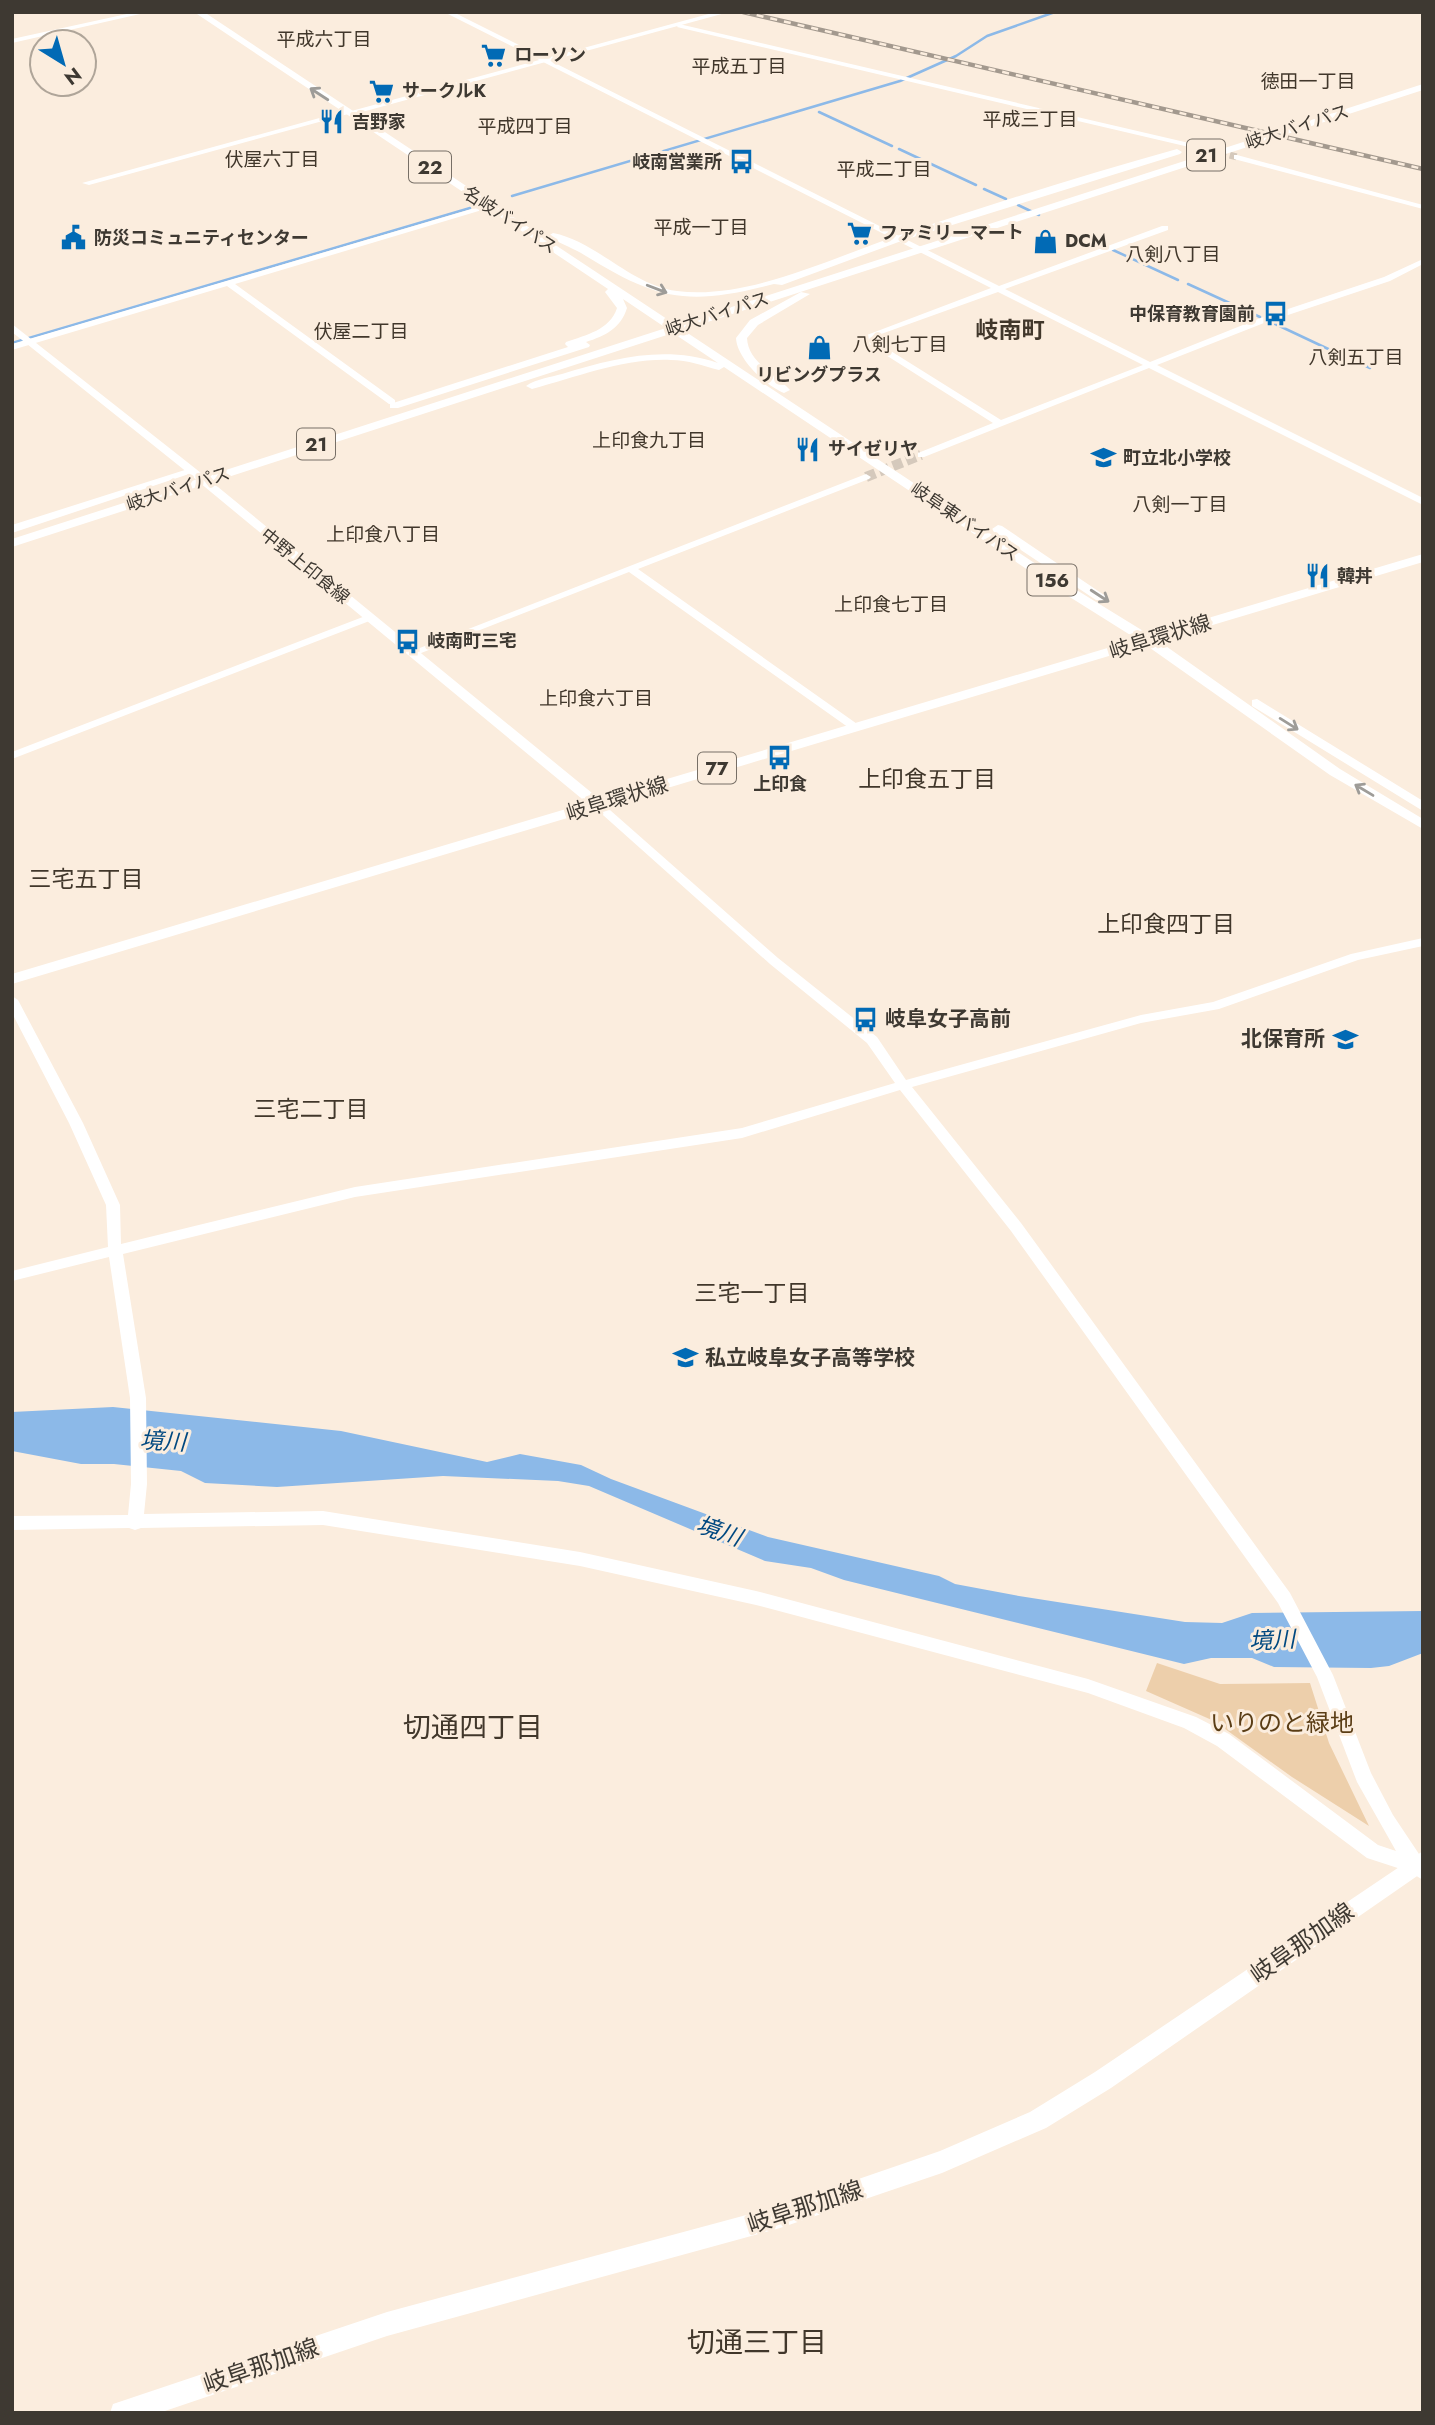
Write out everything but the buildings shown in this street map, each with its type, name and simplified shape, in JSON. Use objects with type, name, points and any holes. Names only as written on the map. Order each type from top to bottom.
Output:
[{"type":"main road","name":"名岐バイパス","points":[[198,12],[590,274],[678,326]]},
{"type":"main road","name":"名岐バイパス","points":[[212,12],[553,236],[678,326]]},
{"type":"main road","points":[[348,113],[725,12]]},
{"type":"main road","name":"岐大バイパス","points":[[1388,95],[1423,81]]},
{"type":"main road","name":"岐大バイパス","points":[[12,543],[1144,172],[1251,134],[1423,87]]},
{"type":"main road","name":"21","points":[[138,495],[222,463],[468,382],[805,294],[1270,138],[1284,127],[1388,95]]},
{"type":"main road","name":"岐大バイパス","points":[[12,536],[1144,172],[1270,138]]},
{"type":"main road","name":"21","points":[[97,515],[543,381],[797,276],[900,238],[1204,144]]},
{"type":"main road","points":[[553,236],[564,238],[645,284],[672,294],[723,293],[797,276]]},
{"type":"main road","points":[[468,382],[596,335],[616,322],[621,314],[620,303],[590,277],[590,274]]},
{"type":"main road","points":[[778,392],[746,353],[741,345],[741,336],[753,322],[805,294]]},
{"type":"main road","name":"岐阜東バイパス","points":[[678,326],[1053,581],[1155,639],[1423,807]]},
{"type":"main road","name":"中野上印食線","points":[[12,327],[192,471],[598,805]]},
{"type":"main road","points":[[543,381],[625,360],[673,356],[711,363],[778,392]]},
{"type":"main road","points":[[12,529],[192,471]]},
{"type":"main road","points":[[12,549],[211,487]]},
{"type":"main road","name":"岐阜環状線","points":[[12,979],[1423,558]]},
{"type":"main road","name":"岐阜東バイパス","points":[[1155,639],[1335,772],[1423,825]]},
{"type":"main road","name":"岐阜那加線","points":[[122,2413],[387,2324],[780,2217],[942,2162],[1038,2120],[1082,2093],[1420,1866]]},
{"type":"street","points":[[12,41],[146,12]]},
{"type":"street","points":[[447,12],[1153,364],[1423,502]]},
{"type":"street","points":[[679,26],[1189,145]]},
{"type":"street","points":[[86,183],[348,113]]},
{"type":"street","points":[[1237,157],[1423,207]]},
{"type":"street","points":[[12,347],[27,340],[478,210]]},
{"type":"street","points":[[1001,424],[863,338],[1165,228]]},
{"type":"street","points":[[921,455],[1261,321],[1387,279],[1412,264],[1423,261]]},
{"type":"street","points":[[228,284],[392,402]]},
{"type":"street","points":[[412,653],[866,477]]},
{"type":"street","points":[[631,569],[856,728]]},
{"type":"street","points":[[12,756],[368,618]]},
{"type":"street","points":[[598,805],[782,968],[872,1040],[903,1085],[1016,1227],[1289,1606],[1325,1675],[1363,1776],[1420,1866]]},
{"type":"street","points":[[12,1276],[355,1192],[743,1133],[903,1085],[1142,1019],[1215,1006],[1354,957],[1423,942]]},
{"type":"street","points":[[12,1000],[76,1123],[113,1205],[116,1249],[138,1398],[139,1484],[135,1523]]},
{"type":"street","points":[[12,1523],[323,1518],[580,1559],[756,1598],[1088,1686],[1190,1722],[1223,1740],[1373,1852],[1420,1866]]},
{"type":"green space","name":"いりのと緑地","points":[[1157,1663],[1220,1684],[1310,1683],[1329,1743],[1369,1826],[1292,1777],[1214,1721],[1146,1691]]},
{"type":"water","name":"境川","points":[[113,1407],[341,1431],[487,1462],[520,1454],[581,1465],[611,1479],[768,1537],[939,1576],[955,1584],[1185,1622],[1222,1623],[1252,1613],[1423,1611],[1423,1653],[1389,1666],[1371,1668],[1274,1667],[1252,1658],[1211,1658],[1184,1664],[844,1580],[811,1568],[765,1561],[589,1486],[558,1481],[443,1476],[277,1487],[205,1483],[181,1471],[114,1464],[81,1464],[12,1451],[12,1412]]},
{"type":"waterway","points":[[512,196],[900,81],[956,56],[987,36],[1055,12]]},
{"type":"waterway","points":[[819,112],[892,146]]},
{"type":"waterway","points":[[899,149],[976,185]]},
{"type":"waterway","points":[[984,189],[1006,199]]},
{"type":"waterway","points":[[1018,205],[1039,215]]},
{"type":"waterway","points":[[12,343],[470,208]]},
{"type":"waterway","points":[[1113,250],[1178,280]]},
{"type":"waterway","points":[[1188,284],[1260,317]]},
{"type":"waterway","points":[[1271,322],[1341,355]]},
{"type":"waterway","points":[[1351,359],[1370,368]]},
{"type":"tunnel","points":[[1189,145],[1237,157]]},
{"type":"tunnel","points":[[866,477],[921,455]]},
{"type":"railway","points":[[743,12],[1423,169]]},
{"type":"place","name":"ローソン","points":[[494,55]]},
{"type":"place","name":"サークルK","points":[[382,91]]},
{"type":"place","name":"吉野家","points":[[332,122]]},
{"type":"place","name":"岐南営業所","points":[[742,162]]},
{"type":"place","name":"ファミリーマート","points":[[860,233]]},
{"type":"place","name":"防災コミュニティセンター","points":[[74,238]]},
{"type":"place","name":"DCM","points":[[1045,241]]},
{"type":"place","name":"中保育教育園前","points":[[1275,314]]},
{"type":"place","name":"リビングプラス","points":[[819,348]]},
{"type":"place","name":"サイゼリヤ","points":[[808,449]]},
{"type":"place","name":"町立北小学校","points":[[1103,458]]},
{"type":"place","name":"韓丼","points":[[1317,576]]},
{"type":"place","name":"岐南町三宅","points":[[407,641]]},
{"type":"place","name":"上印食","points":[[780,757]]},
{"type":"place","name":"岐阜女子高前","points":[[865,1019]]},
{"type":"place","name":"北保育所","points":[[1345,1039]]},
{"type":"place","name":"私立岐阜女子高等学校","points":[[685,1358]]},
{"type":"district","name":"平成六丁目","points":[[324,39]]},
{"type":"district","name":"平成五丁目","points":[[739,66]]},
{"type":"district","name":"徳田一丁目","points":[[1308,81]]},
{"type":"district","name":"平成三丁目","points":[[1030,119]]},
{"type":"district","name":"平成四丁目","points":[[525,126]]},
{"type":"district","name":"伏屋六丁目","points":[[272,159]]},
{"type":"district","name":"平成二丁目","points":[[884,169]]},
{"type":"district","name":"平成一丁目","points":[[701,227]]},
{"type":"district","name":"八剣八丁目","points":[[1173,254]]},
{"type":"district","name":"岐南町","points":[[1010,330]]},
{"type":"district","name":"伏屋二丁目","points":[[361,331]]},
{"type":"district","name":"八剣七丁目","points":[[900,344]]},
{"type":"district","name":"八剣五丁目","points":[[1356,357]]},
{"type":"district","name":"上印食九丁目","points":[[649,440]]},
{"type":"district","name":"八剣一丁目","points":[[1180,504]]},
{"type":"district","name":"上印食八丁目","points":[[383,534]]},
{"type":"district","name":"上印食七丁目","points":[[891,604]]},
{"type":"district","name":"上印食六丁目","points":[[596,698]]},
{"type":"district","name":"上印食五丁目","points":[[927,779]]},
{"type":"district","name":"三宅五丁目","points":[[86,879]]},
{"type":"district","name":"上印食四丁目","points":[[1166,924]]},
{"type":"district","name":"三宅二丁目","points":[[311,1109]]},
{"type":"district","name":"三宅一丁目","points":[[752,1293]]},
{"type":"district","name":"切通四丁目","points":[[473,1727]]},
{"type":"district","name":"切通三丁目","points":[[757,2342]]}]
